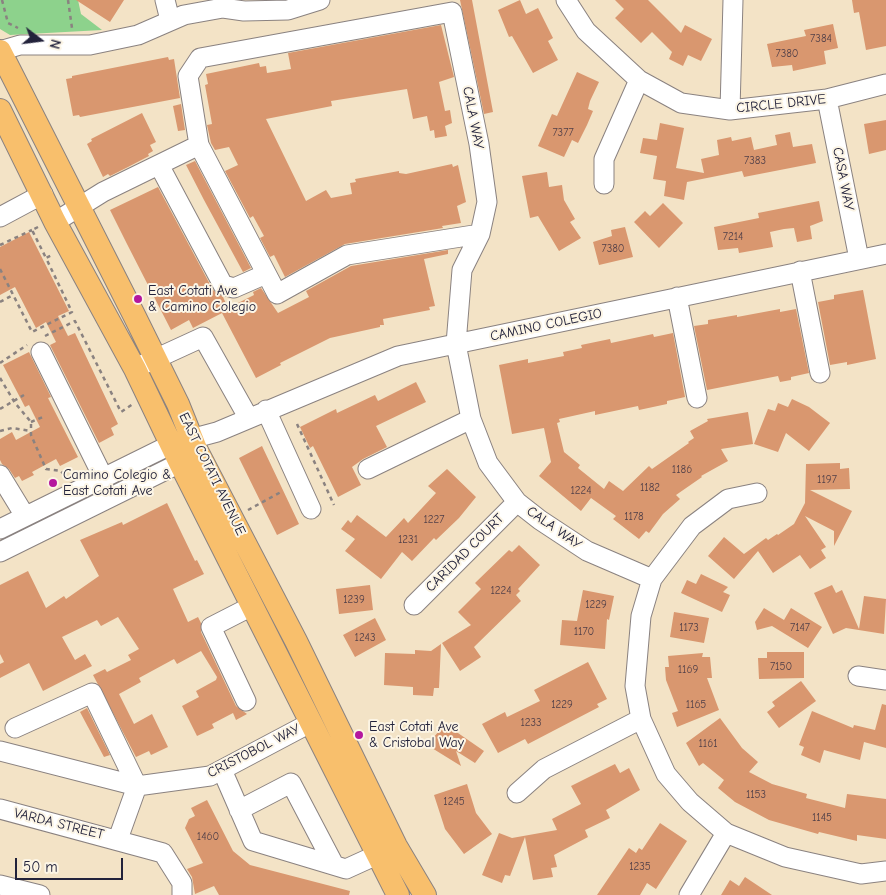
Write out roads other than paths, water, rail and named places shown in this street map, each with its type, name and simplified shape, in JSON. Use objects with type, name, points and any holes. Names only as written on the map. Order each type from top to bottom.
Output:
[{"type":"main road","name":"EAST COTATI AVENUE","points":[[0,51],[178,404],[185,448],[252,606],[310,723],[387,851],[425,895]]},
{"type":"main road","name":"EAST COTATI AVENUE","points":[[0,110],[43,194],[50,223],[134,369],[185,448],[273,596],[330,712],[387,851],[398,895]]},
{"type":"main road","points":[[252,606],[273,596]]},
{"type":"main road","points":[[310,723],[330,712]]},
{"type":"street","points":[[165,0],[170,20]]},
{"type":"street","points":[[0,51],[20,46],[90,44],[138,35],[170,20],[211,5],[244,11],[288,10],[320,0]]},
{"type":"street","name":"CIRCLE DRIVE","points":[[566,0],[586,31],[639,80],[681,103],[730,110],[828,99],[886,84]]},
{"type":"street","points":[[730,110],[733,0]]},
{"type":"street","name":"CALA WAY","points":[[198,145],[188,76],[200,58],[452,12],[479,144],[487,202],[480,234],[462,270],[456,344],[471,419],[488,463],[517,502],[540,520],[587,551],[652,579]]},
{"type":"street","points":[[604,184],[604,159],[639,80]]},
{"type":"street","name":"CASA WAY","points":[[828,99],[859,259]]},
{"type":"street","points":[[50,223],[103,192],[198,145],[277,294],[347,255],[480,234]]},
{"type":"street","points":[[158,165],[222,285],[234,288],[266,274]]},
{"type":"street","points":[[0,217],[43,194]]},
{"type":"street","name":"CAMINO COLEGIO","points":[[0,552],[217,432],[248,417],[398,356],[886,254]]},
{"type":"street","points":[[800,271],[820,374]]},
{"type":"street","points":[[676,297],[697,398]]},
{"type":"street","points":[[134,369],[204,337],[248,417]]},
{"type":"street","points":[[40,343],[103,477]]},
{"type":"street","points":[[266,410],[311,508]]},
{"type":"street","points":[[368,469],[471,419]]},
{"type":"street","name":"CAMINO COLEGIO","points":[[0,529],[103,477],[185,448]]},
{"type":"street","points":[[0,475],[25,516]]},
{"type":"street","points":[[758,493],[728,499],[692,526],[652,579],[641,616],[635,686],[641,719],[666,774],[690,802],[726,833],[785,858],[861,874],[886,871]]},
{"type":"street","name":"CARIDAD COURT","points":[[414,605],[517,502]]},
{"type":"street","points":[[246,700],[211,627],[252,606]]},
{"type":"street","points":[[858,676],[886,680]]},
{"type":"street","points":[[15,728],[92,693],[137,786],[118,839]]},
{"type":"street","points":[[517,792],[544,769],[641,719]]},
{"type":"street","name":"CRISTOBOL WAY","points":[[137,786],[210,776],[310,723]]},
{"type":"street","points":[[0,751],[137,786]]},
{"type":"street","points":[[222,770],[253,841],[346,869],[387,851]]},
{"type":"street","points":[[239,810],[291,782],[334,865]]},
{"type":"street","name":"VARDA STREET","points":[[0,809],[163,852],[182,884],[182,895]]},
{"type":"street","points":[[689,895],[726,833]]},
{"type":"street","points":[[0,885],[40,895]]},
{"type":"place","name":"East Cotati Ave & Camino Colegio","points":[[138,299]]},
{"type":"place","name":"Camino Colegio & East Cotati Ave","points":[[53,483]]},
{"type":"place","name":"East Cotati Ave & Cristobal Way","points":[[359,735]]}]
